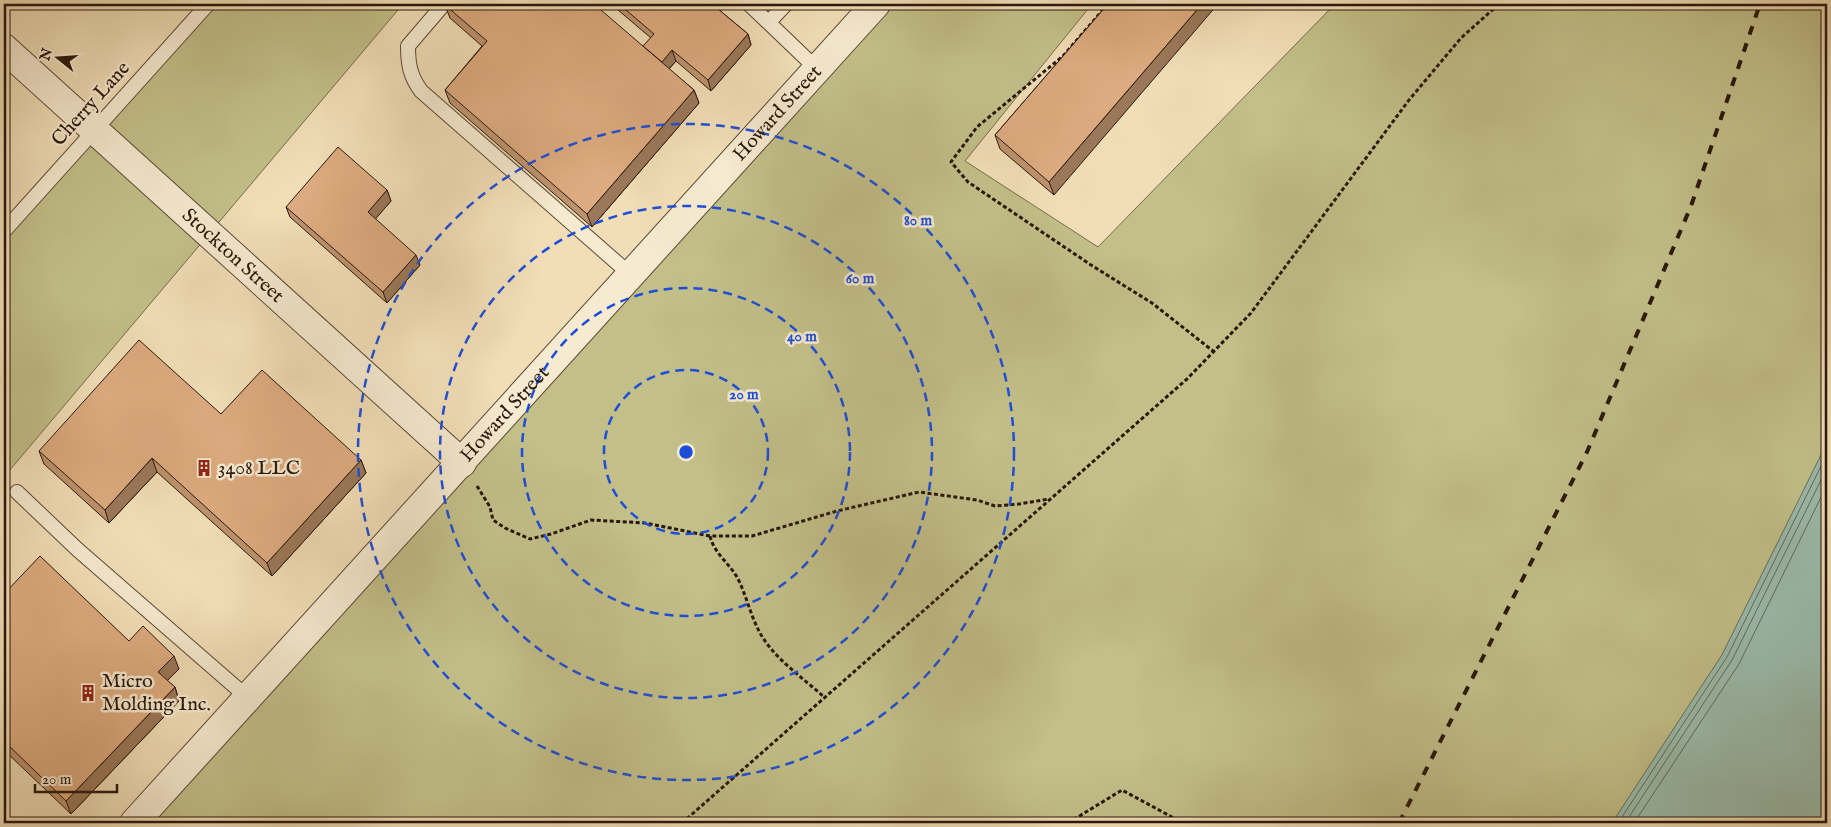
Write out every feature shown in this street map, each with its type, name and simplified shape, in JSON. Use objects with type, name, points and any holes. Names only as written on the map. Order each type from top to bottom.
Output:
[{"type":"street","name":"Howard Street","points":[[134,823],[876,4]]},
{"type":"street","name":"Stockton Street","points":[[4,48],[462,462]]},
{"type":"lane","name":"Cherry Lane","points":[[4,231],[208,4]]},
{"type":"lane","points":[[444,4],[408,46],[408,66],[412,79],[428,98],[631,275]]},
{"type":"lane","points":[[749,4],[817,69]]},
{"type":"lane","points":[[769,22],[786,4]]},
{"type":"lane","points":[[17,492],[78,550],[247,697]]},
{"type":"path","points":[[1108,4],[1063,56],[977,127],[951,162],[968,182],[1091,265],[1152,303],[1213,351]]},
{"type":"path","points":[[682,823],[1187,379],[1251,313],[1409,100],[1460,38],[1499,4]]},
{"type":"path","points":[[462,462],[485,497],[493,520],[505,528],[530,539],[591,520],[645,524],[710,536],[752,536],[837,511],[919,492],[977,500],[995,506],[1050,498]]},
{"type":"path","points":[[710,536],[713,548],[728,562],[738,580],[759,632],[774,651],[824,697]]},
{"type":"path","points":[[1068,823],[1122,790],[1183,823]]},
{"type":"shaded area","points":[[215,4],[403,4],[4,477],[4,237]]},
{"type":"shaded area","points":[[876,4],[1092,4],[965,161],[1098,247],[1335,4],[1827,4],[1827,443],[1722,655],[1612,823],[149,823]]},
{"type":"water","points":[[1827,443],[1827,823],[1612,823],[1722,655]]},
{"type":"building","points":[[445,4],[594,4],[694,90],[587,214],[445,90],[487,41]]},
{"type":"building","points":[[619,4],[712,4],[748,34],[708,80],[672,50],[662,62],[643,46],[654,34]]},
{"type":"building","points":[[1108,4],[1202,4],[1049,182],[995,135]]},
{"type":"building","points":[[338,147],[387,190],[368,212],[416,255],[383,292],[286,207]]},
{"type":"building","name":"3408 LLC","points":[[139,340],[221,414],[262,370],[361,460],[267,563],[152,458],[105,510],[39,451]]},
{"type":"building","name":"Micro Molding Inc.","points":[[40,556],[129,641],[143,626],[174,656],[158,672],[175,687],[66,801],[4,741],[4,594]]},
{"type":"railway","points":[[1399,823],[1587,452],[1691,206],[1760,4]]},
{"type":"place","name":"3408 LLC","points":[[204,468]]},
{"type":"place","name":"Micro Molding Inc.","points":[[88,693]]}]
